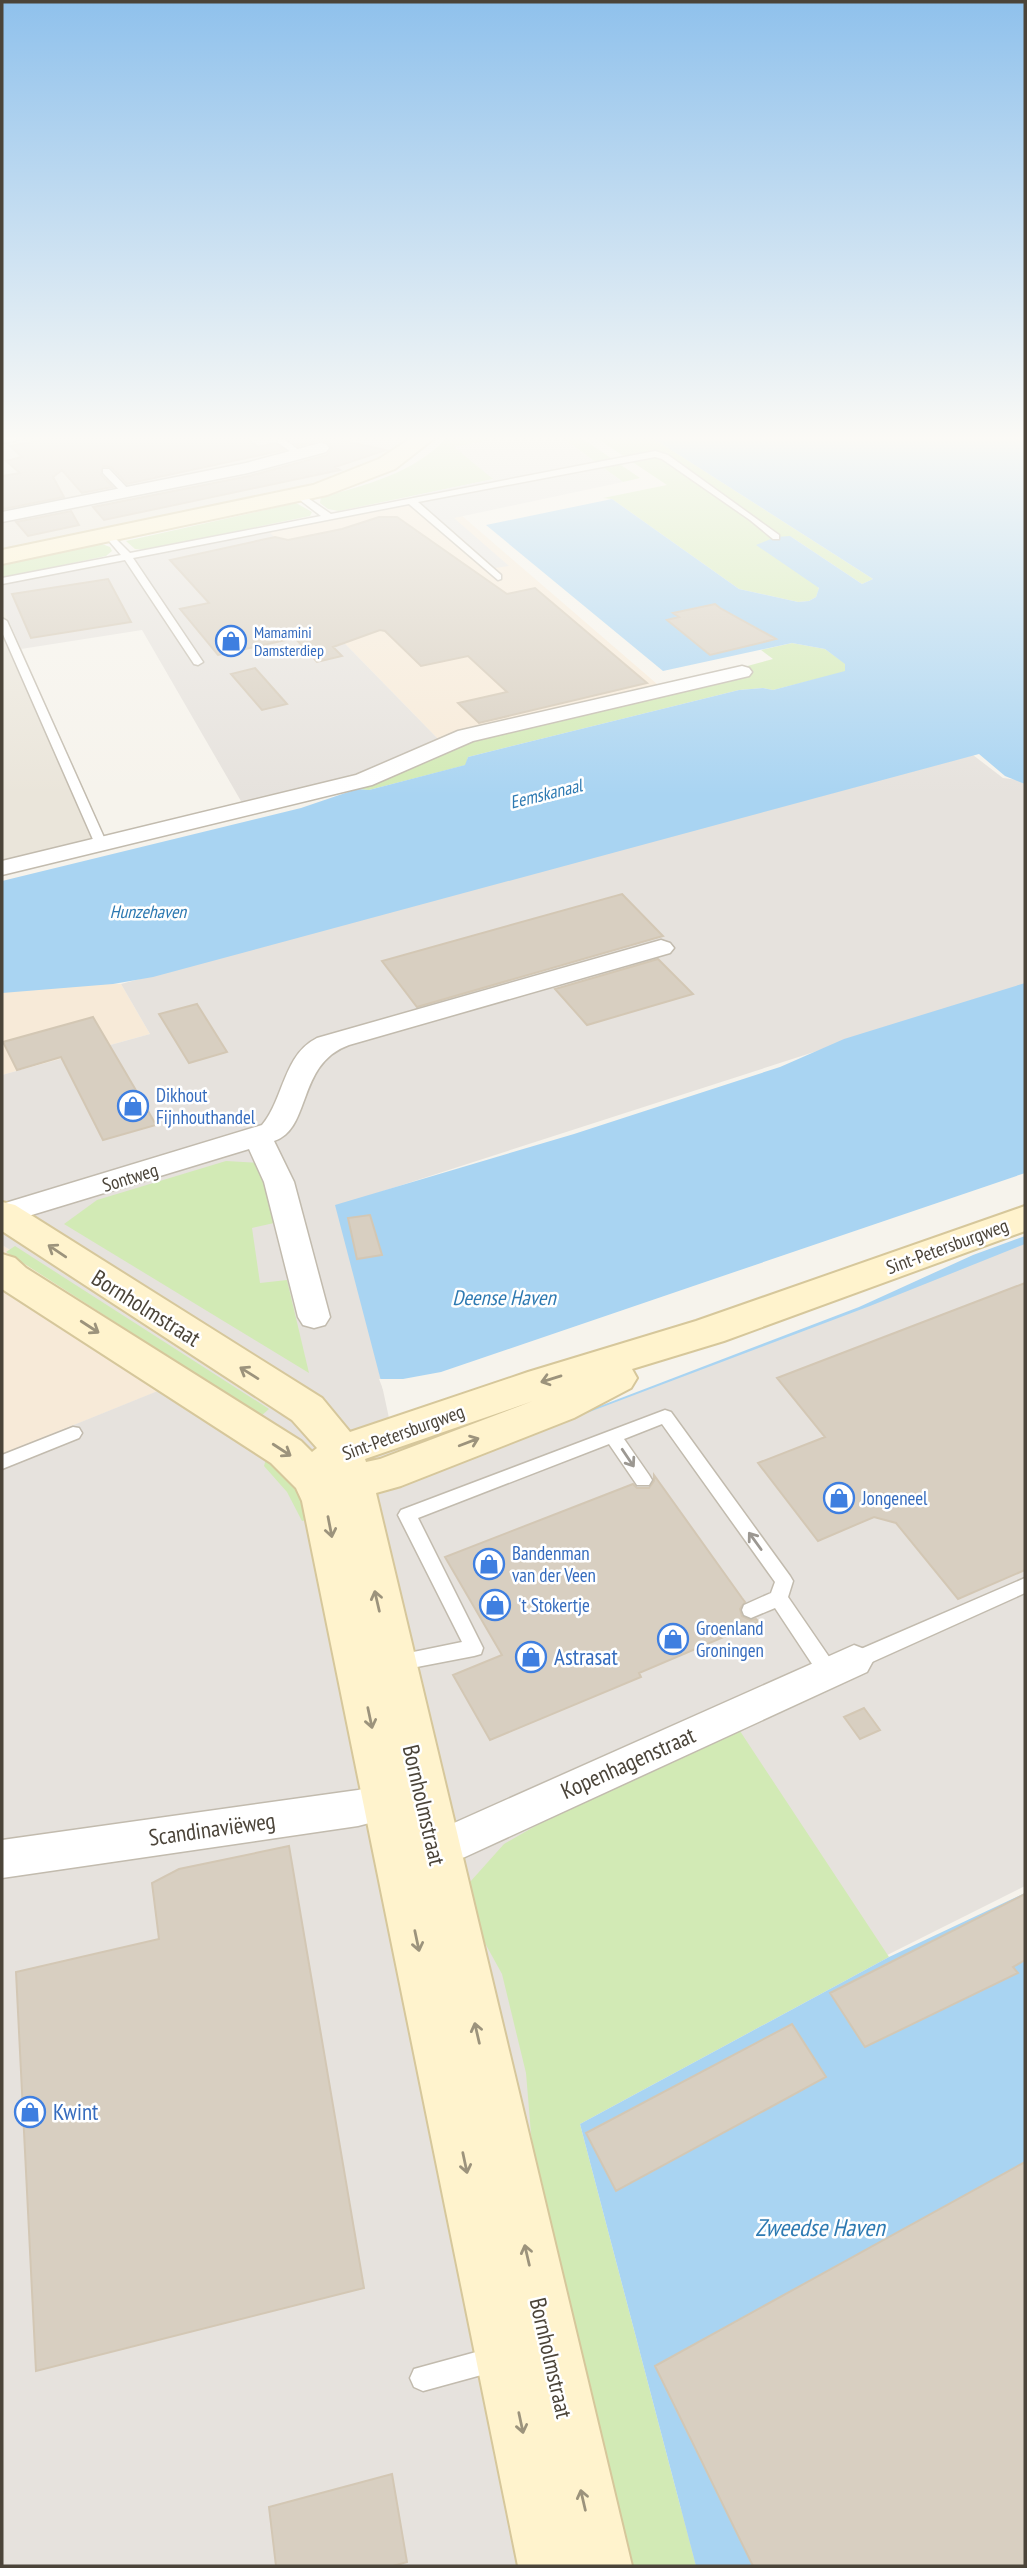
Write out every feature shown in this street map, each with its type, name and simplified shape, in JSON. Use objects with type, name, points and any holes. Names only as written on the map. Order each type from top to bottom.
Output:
[{"type":"street","points":[[2,869],[364,780],[466,736],[742,672]]},
{"type":"street","points":[[314,1317],[279,1182],[258,1138],[272,1132],[283,1121],[298,1073],[318,1049],[363,1032],[661,948]]},
{"type":"street","name":"Sontweg","points":[[2,1214],[258,1138]]},
{"type":"street","name":"Bornholmstraat","points":[[2,1214],[307,1409],[328,1430],[404,1798],[527,2351],[599,2566]]},
{"type":"street","name":"Sint-Petersburgweg","points":[[335,1470],[559,1407],[710,1331],[1025,1218]]},
{"type":"street","points":[[2,1267],[12,1277],[286,1452],[335,1470]]},
{"type":"street","name":"Kopenhagenstraat","points":[[417,1853],[450,1844],[842,1667]]},
{"type":"street","name":"Scandinaviëweg","points":[[2,1859],[404,1798]]},
{"type":"street","name":"Bornholmstraat","points":[[527,2351],[551,2566]]},
{"type":"lane","points":[[2,581],[123,557]]},
{"type":"lane","points":[[128,557],[198,662]]},
{"type":"lane","points":[[475,557],[498,577]]},
{"type":"lane","points":[[2,621],[101,844]]},
{"type":"lane","points":[[376,1667],[474,1648],[407,1515],[665,1416],[784,1581],[779,1598],[751,1611]]},
{"type":"lane","points":[[2,1462],[73,1433]]},
{"type":"lane","points":[[613,1436],[643,1480]]},
{"type":"lane","points":[[779,1598],[842,1667],[1025,1585]]},
{"type":"lane","points":[[423,2378],[527,2351]]},
{"type":"shaded area","points":[[133,557],[295,557],[303,565],[275,572],[442,743],[349,784],[245,808],[142,630],[21,649],[2,605],[2,583]]},
{"type":"shaded area","points":[[272,557],[510,557],[664,690],[442,743],[274,571]]},
{"type":"shaded area","points":[[482,557],[499,557],[509,566],[495,568]]},
{"type":"shaded area","points":[[2,605],[106,840],[2,867]]},
{"type":"shaded area","points":[[973,755],[1003,778],[1025,781],[1025,984],[343,1204],[392,1432],[1025,1233],[1025,1886],[496,2151],[589,2564],[1025,2309],[1025,2566],[2,2566],[2,1454],[207,1371],[2,1245],[2,1075],[150,1034],[121,984]]},
{"type":"shaded area","points":[[2,981],[121,984],[150,1034],[2,1075]]},
{"type":"shaded area","points":[[2,1245],[208,1371],[2,1454]]},
{"type":"green space","points":[[41,557],[102,557],[2,578],[2,565]]},
{"type":"green space","points":[[694,557],[801,557],[819,589],[816,597],[798,602],[739,589]]},
{"type":"green space","points":[[821,557],[838,557],[873,579],[862,584]]},
{"type":"green space","points":[[792,643],[825,649],[846,664],[845,672],[773,690],[739,690],[468,757],[466,765],[369,790],[357,789],[449,747],[773,659],[761,650]]},
{"type":"green space","points":[[226,1161],[261,1163],[274,1223],[252,1228],[260,1283],[287,1280],[309,1373],[64,1224],[97,1200]]},
{"type":"green space","points":[[15,1246],[269,1409],[261,1416],[6,1252]]},
{"type":"green space","points":[[268,1452],[281,1460],[319,1518],[302,1521],[287,1492],[264,1466]]},
{"type":"green space","points":[[738,1728],[889,1957],[580,2124],[696,2566],[619,2566],[538,2218],[526,2073],[502,1974],[475,1925],[470,1882],[504,1844],[596,1791]]},
{"type":"water","name":"Hunzehaven","points":[[525,557],[694,557],[739,589],[798,602],[816,597],[819,588],[773,557],[821,557],[862,584],[873,579],[838,557],[1025,557],[1025,784],[1005,776],[979,754],[153,977],[113,984],[2,993],[2,881],[301,808],[357,789],[369,790],[465,765],[468,757],[739,690],[773,690],[845,671],[845,664],[825,649],[792,643],[663,671]]},
{"type":"water","name":"Deense Haven","points":[[1025,983],[1025,1244],[870,1306],[420,1476],[384,1381],[381,1381],[335,1205],[574,1134],[780,1067],[844,1039]]},
{"type":"water","name":"Zweedse Haven","points":[[1025,1893],[1025,2407],[767,2566],[696,2566],[580,2124],[889,1957]]},
{"type":"pier","points":[[1025,1173],[1025,1236],[973,1255],[859,1307],[417,1476],[379,1379],[403,1379],[441,1372]]},
{"type":"building","points":[[184,557],[454,557],[507,594],[535,588],[647,683],[479,723],[458,703],[507,692],[468,656],[421,666],[385,631],[380,630],[333,647],[342,656],[317,662],[295,638],[218,655],[180,609],[209,603],[170,560]]},
{"type":"building","points":[[108,579],[131,622],[31,638],[12,594]]},
{"type":"building","points":[[715,604],[776,639],[710,655],[667,620],[679,617],[673,613]]},
{"type":"building","points":[[255,668],[287,704],[262,710],[231,674]]},
{"type":"building","points":[[622,894],[663,936],[417,1007],[382,961]]},
{"type":"building","points":[[658,959],[693,994],[587,1025],[555,989]]},
{"type":"building","points":[[197,1004],[227,1052],[189,1063],[159,1014]]},
{"type":"building","points":[[93,1017],[156,1125],[103,1140],[61,1057],[17,1070],[3,1042]]},
{"type":"building","points":[[370,1215],[382,1255],[357,1259],[348,1218]]},
{"type":"building","points":[[1025,1283],[1025,1570],[958,1599],[896,1523],[874,1517],[818,1541],[758,1463],[825,1437],[777,1378]]},
{"type":"building","points":[[654,1475],[745,1602],[740,1609],[742,1616],[759,1622],[639,1673],[641,1677],[490,1740],[453,1675],[502,1655],[445,1557],[633,1484],[637,1488],[649,1488],[654,1481]]},
{"type":"building","points":[[864,1708],[880,1730],[860,1739],[844,1717]]},
{"type":"building","points":[[289,1846],[364,2288],[36,2371],[16,1972],[159,1939],[152,1883],[179,1869]]},
{"type":"building","points":[[1025,1894],[1025,1960],[1013,1967],[1018,1973],[865,2047],[830,1993]]},
{"type":"building","points":[[792,2024],[826,2077],[616,2191],[586,2133]]},
{"type":"building","points":[[1025,2162],[1025,2566],[753,2566],[655,2366]]},
{"type":"building","points":[[392,2474],[407,2562],[393,2566],[276,2566],[269,2507]]},
{"type":"place","name":"Mamamini Damsterdiep","points":[[231,641]]},
{"type":"place","name":"Dikhout Fijnhouthandel","points":[[133,1106]]},
{"type":"place","name":"Jongeneel","points":[[839,1498]]},
{"type":"place","name":"Bandenman van der Veen","points":[[489,1564]]},
{"type":"place","name":"'t Stokertje","points":[[495,1605]]},
{"type":"place","name":"Groenland Groningen","points":[[673,1639]]},
{"type":"place","name":"Astrasat","points":[[531,1657]]},
{"type":"place","name":"Kwint","points":[[30,2112]]},
{"type":"water label","name":"Eemskanaal","points":[[546,794]]}]
